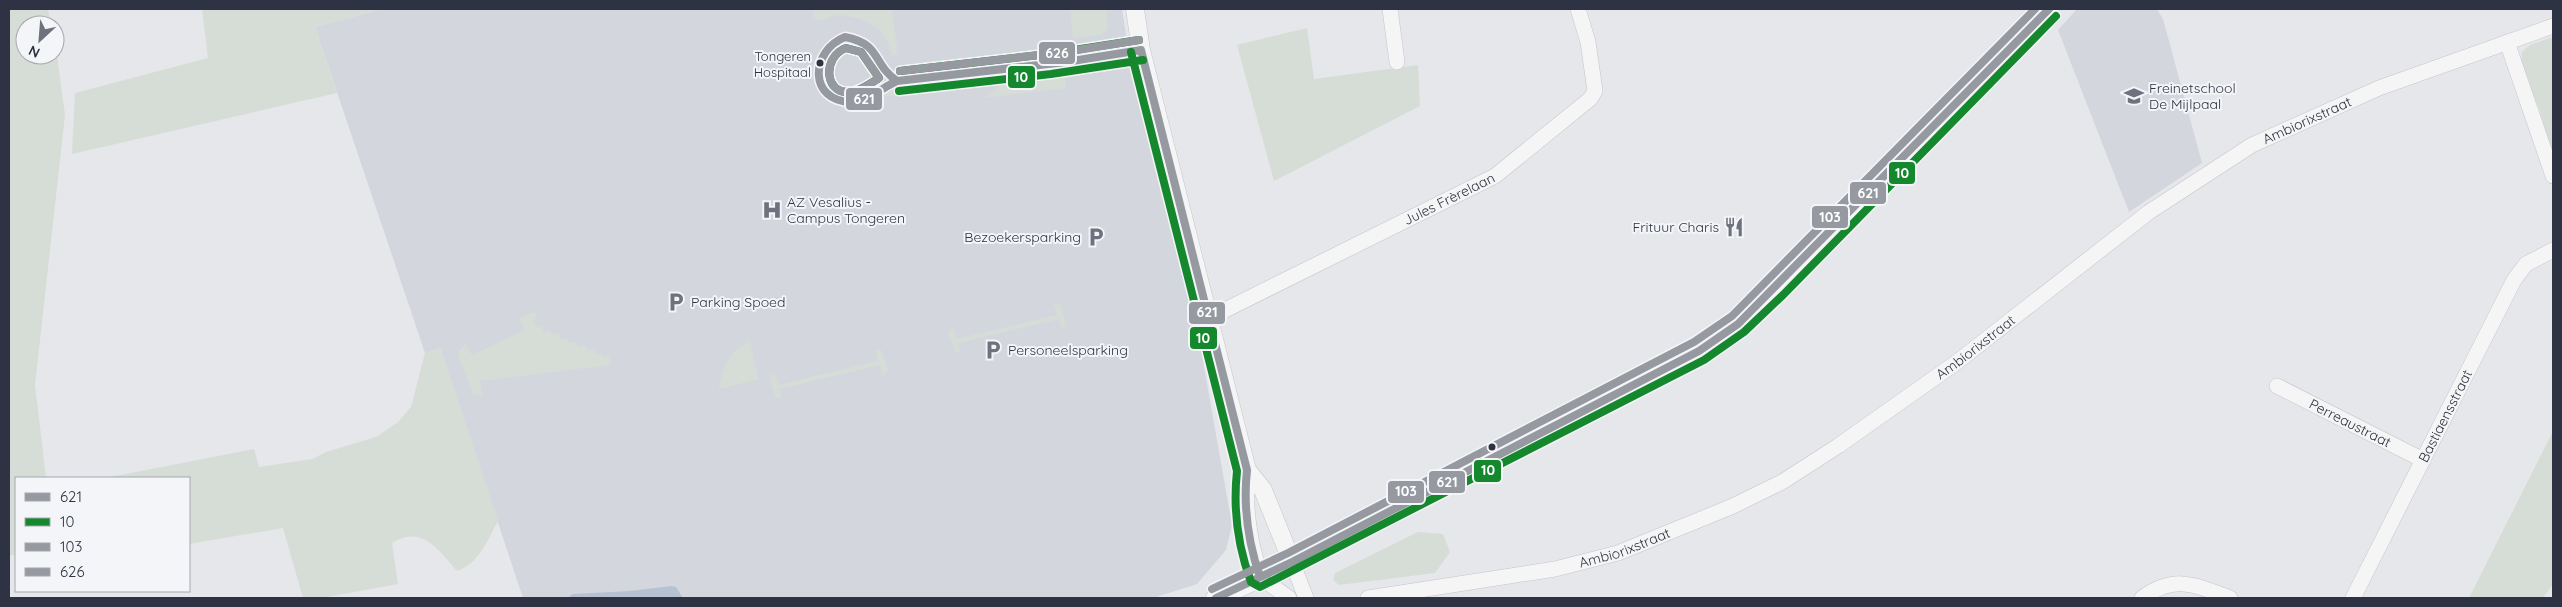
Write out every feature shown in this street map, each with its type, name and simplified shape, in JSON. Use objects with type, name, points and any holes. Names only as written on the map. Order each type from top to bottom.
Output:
[{"type":"main road","points":[[1216,598],[1292,562],[1638,383],[1719,338],[1738,324],[1776,288],[2049,9]]},
{"type":"street","points":[[1135,9],[1141,50],[1247,470],[1244,491],[1254,560],[1260,577],[1289,598]]},
{"type":"street","points":[[1390,9],[1397,62]]},
{"type":"street","name":"Jules Frèrelaan","points":[[1209,318],[1495,176],[1583,105],[1595,90],[1595,82],[1578,9]]},
{"type":"street","name":"Ambiorixstraat","points":[[1374,598],[1555,569],[1618,553],[1733,506],[1766,490],[1838,446],[1957,362],[2150,212],[2252,145],[2379,88],[2553,26]]},
{"type":"street","points":[[2507,42],[2553,176]]},
{"type":"street","name":"Bastiaensstraat","points":[[2353,598],[2514,280],[2526,264],[2553,250]]},
{"type":"street","name":"Perreaustraat","points":[[2277,386],[2424,460]]},
{"type":"street","points":[[1247,470],[1264,490],[1306,598]]},
{"type":"street","points":[[2142,598],[2163,586],[2177,582],[2194,584],[2230,598]]},
{"type":"shaded area","points":[[9,9],[48,9],[49,15],[15,15],[15,65],[58,65],[65,115],[35,385],[46,477],[15,477],[15,554],[9,556]]},
{"type":"shaded area","points":[[202,9],[382,9],[315,27],[337,93],[72,154],[75,93],[208,58]]},
{"type":"shaded area","name":"AZ Vesalius - Campus Tongeren","points":[[382,9],[1122,9],[1129,54],[1197,327],[1232,525],[1226,550],[1197,584],[1153,598],[523,598],[440,348],[425,353],[315,27]]},
{"type":"shaded area","points":[[814,9],[900,9],[892,10],[898,54],[893,55],[885,37],[869,23],[855,17],[840,15],[818,20],[812,17]]},
{"type":"shaded area","points":[[1070,9],[1106,9],[1108,29],[1101,35],[1073,38]]},
{"type":"shaded area","name":"Freinetschool De Mijlpaal","points":[[2077,9],[2157,9],[2163,19],[2202,163],[2129,212],[2058,30]]},
{"type":"shaded area","points":[[1307,28],[1314,79],[1418,65],[1420,106],[1274,181],[1237,45]]},
{"type":"shaded area","points":[[2553,37],[2553,157],[2540,111],[2521,65],[2522,52],[2530,45]]},
{"type":"shaded area","points":[[1064,71],[1066,88],[984,98],[1009,78]]},
{"type":"shaded area","points":[[969,81],[973,84],[972,87],[885,97],[882,95],[886,91]]},
{"type":"shaded area","points":[[1054,303],[1060,304],[1066,324],[1062,330],[1059,319],[958,343],[961,354],[955,351],[948,333],[953,327],[957,339],[1057,315]]},
{"type":"shaded area","points":[[532,313],[537,314],[534,322],[537,328],[541,326],[544,332],[549,330],[553,335],[559,333],[561,340],[567,338],[569,343],[575,342],[578,347],[586,346],[588,351],[594,350],[596,354],[601,353],[602,357],[609,356],[610,365],[480,381],[482,395],[473,394],[458,352],[465,344],[472,355],[525,330],[519,319]]},
{"type":"shaded area","points":[[750,342],[758,379],[719,389],[722,374],[728,361],[737,349]]},
{"type":"shaded area","points":[[440,348],[498,521],[482,550],[465,568],[457,571],[429,542],[412,536],[392,543],[398,584],[322,598],[303,598],[283,528],[190,544],[190,477],[110,477],[254,449],[259,467],[312,459],[326,452],[376,437],[398,422],[411,407],[425,353]]},
{"type":"shaded area","points":[[875,349],[881,350],[888,370],[883,376],[880,365],[779,389],[782,400],[776,397],[770,379],[774,373],[778,385],[878,361]]},
{"type":"shaded area","points":[[2553,431],[2553,584],[2543,598],[2469,598]]},
{"type":"shaded area","points":[[1418,532],[1443,534],[1450,552],[1435,573],[1339,585],[1333,580],[1335,573]]},
{"type":"water","points":[[676,587],[683,598],[567,598],[573,594],[630,591]]},
{"type":"transit line","name":"103","points":[[1212,589],[1288,553],[1694,342],[1732,316],[2035,9]]},
{"type":"transit line","name":"621","points":[[1216,598],[1292,562],[1699,351],[1738,324],[2049,9]]},
{"type":"transit line","name":"10","points":[[1131,52],[1237,471],[1236,513],[1243,555],[1251,582],[1260,587],[1704,360],[1744,332],[1783,295],[2056,16]]},
{"type":"transit line","name":"621","points":[[845,37],[865,44],[876,55],[889,75],[897,81],[863,100],[851,102],[837,99],[827,93],[821,85],[820,63],[825,53],[833,44],[845,37]]},
{"type":"transit line","name":"10","points":[[900,71],[1048,54],[1139,40]]},
{"type":"transit line","name":"626","points":[[900,71],[1065,52],[1139,40]]},
{"type":"transit line","name":"10","points":[[846,48],[861,52],[879,78],[855,91],[845,92],[837,89],[832,83],[830,68],[832,60],[846,48]]},
{"type":"transit line","name":"626","points":[[846,48],[861,52],[879,78],[855,91],[845,92],[837,89],[832,83],[830,68],[832,60],[846,48]]},
{"type":"transit line","name":"621","points":[[1141,50],[1247,470],[1246,511],[1252,551],[1260,577]]},
{"type":"transit line","name":"621","points":[[897,81],[1066,62],[1141,50]]},
{"type":"transit line","name":"10","points":[[899,91],[1051,74],[1143,60]]},
{"type":"place","name":"Tongeren Hospitaal","points":[[820,63]]},
{"type":"place","name":"Freinetschool De Mijlpaal","points":[[2134,96]]},
{"type":"place","name":"AZ Vesalius - Campus Tongeren","points":[[772,210]]},
{"type":"place","name":"Frituur Charis","points":[[1734,227]]},
{"type":"place","name":"Bezoekersparking","points":[[1096,237]]},
{"type":"place","name":"Parking Spoed","points":[[676,302]]},
{"type":"place","name":"Personeelsparking","points":[[993,350]]}]
